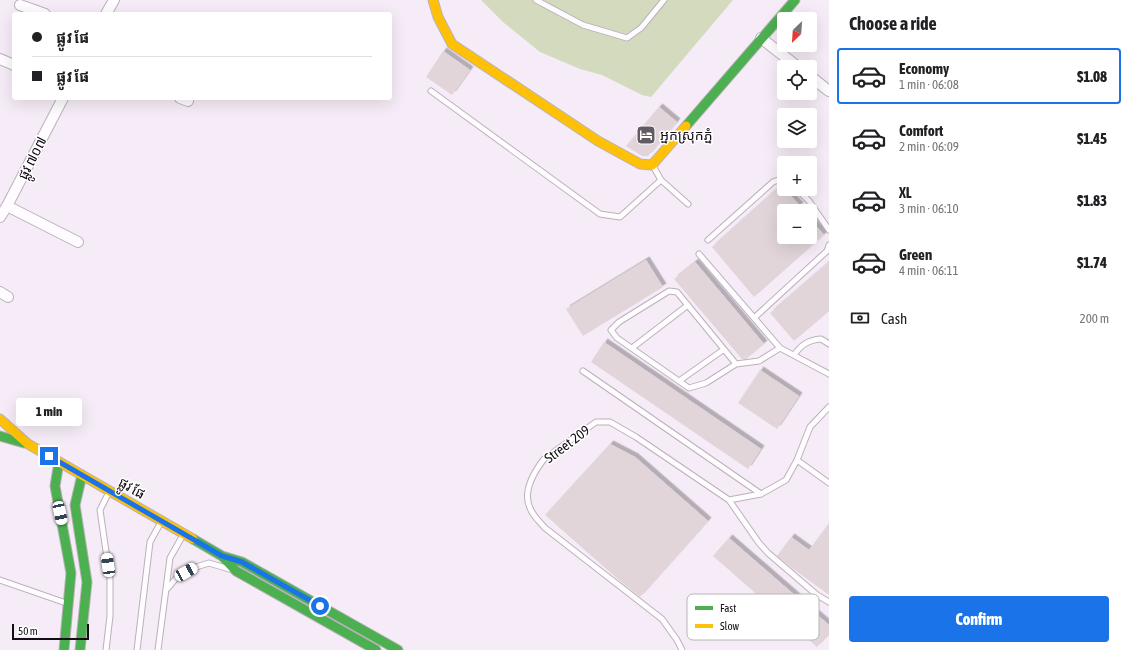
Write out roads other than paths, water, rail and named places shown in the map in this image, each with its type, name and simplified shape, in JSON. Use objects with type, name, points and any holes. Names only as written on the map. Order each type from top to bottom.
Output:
[{"type":"street","points":[[107,12],[114,0]]},
{"type":"street","points":[[433,0],[439,24],[452,44],[598,141],[640,164],[652,165],[795,0]]},
{"type":"street","points":[[20,5],[39,12]]},
{"type":"street","points":[[761,38],[789,60]]},
{"type":"street","points":[[0,59],[12,64]]},
{"type":"street","points":[[817,82],[829,91]]},
{"type":"street","name":"ផ្លូវ ៧០៧","points":[[0,217],[62,100]]},
{"type":"street","points":[[7,206],[78,242]]},
{"type":"street","name":"ផ្លូវ ផែ","points":[[0,419],[28,444],[59,462],[222,556],[242,562],[398,650]]},
{"type":"street","name":"ផ្លូវ ផែ","points":[[0,436],[28,444]]},
{"type":"street","points":[[59,462],[56,486],[71,573],[64,650]]},
{"type":"street","points":[[80,650],[86,570],[75,505],[82,475]]},
{"type":"street","name":"ផ្លូវ ផែ","points":[[222,556],[236,571],[376,650]]},
{"type":"lane","points":[[536,0],[583,24],[628,38],[641,28],[664,0]]},
{"type":"lane","points":[[431,91],[600,214],[620,217],[661,180]]},
{"type":"lane","points":[[652,165],[661,180],[688,204]]},
{"type":"lane","points":[[708,240],[773,182],[777,180]]},
{"type":"lane","points":[[805,196],[809,200],[829,230]]},
{"type":"lane","points":[[754,318],[827,251],[829,245]]},
{"type":"lane","points":[[699,254],[780,348],[829,374]]},
{"type":"lane","points":[[736,364],[677,292],[669,291],[619,322],[611,330],[617,338],[689,388],[706,383],[736,364],[759,361],[780,348]]},
{"type":"lane","points":[[632,348],[688,305]]},
{"type":"lane","points":[[794,355],[806,342],[821,339],[829,344]]},
{"type":"lane","points":[[679,381],[723,350]]},
{"type":"lane","points":[[583,371],[761,494]]},
{"type":"lane","points":[[816,594],[768,553],[759,543],[729,500],[761,494],[786,480],[797,460],[810,426],[829,407]]},
{"type":"lane","name":"Street 209","points":[[682,650],[677,640],[662,619],[545,528],[530,508],[527,493],[538,467],[544,459],[596,422],[604,421],[610,422],[636,437],[729,500]]},
{"type":"lane","points":[[797,460],[829,483]]},
{"type":"lane","points":[[106,650],[110,616],[110,579],[100,510],[110,491]]},
{"type":"lane","points":[[137,650],[150,542],[161,521]]},
{"type":"lane","points":[[158,650],[170,558],[184,534]]},
{"type":"lane","points":[[166,588],[178,576],[193,568],[209,563],[236,571]]},
{"type":"lane","points":[[0,580],[69,604]]},
{"type":"lane","points":[[819,596],[829,602]]},
{"type":"place","name":"អ្នកស្រុកភ្នំ","points":[[646,135]]}]
